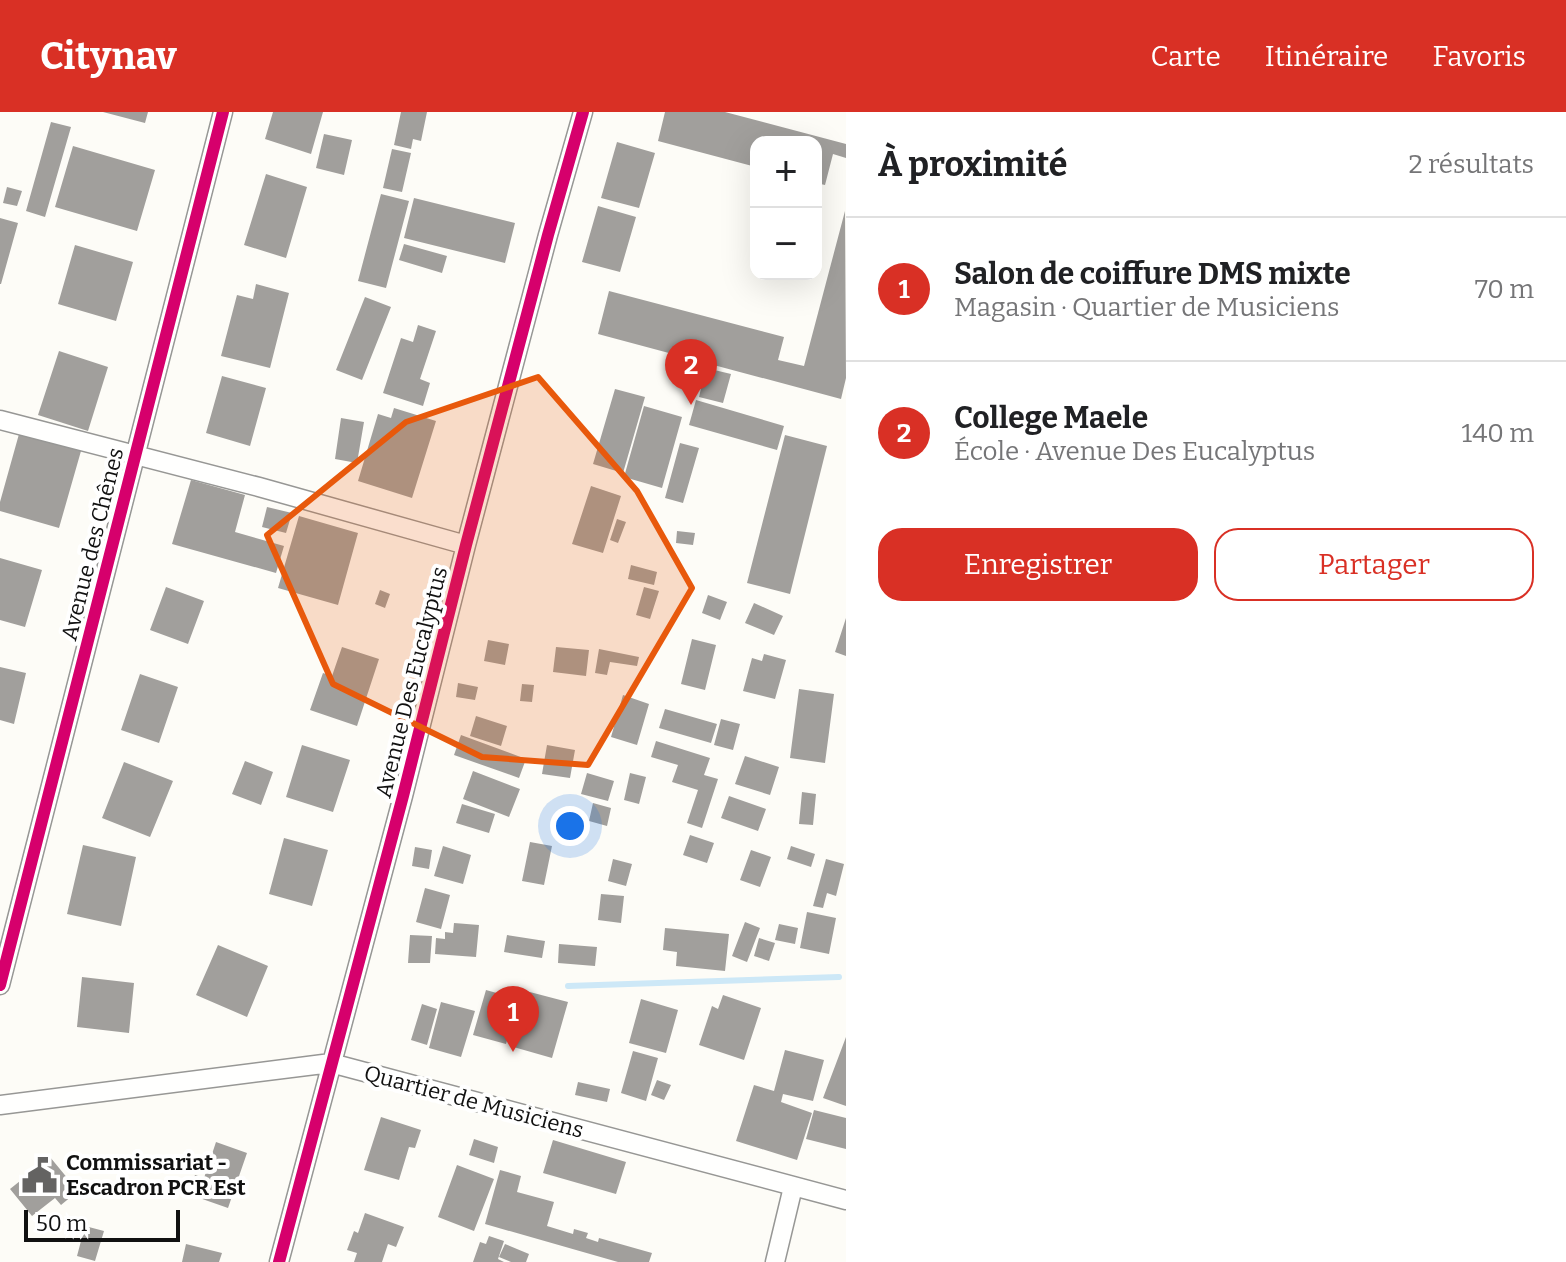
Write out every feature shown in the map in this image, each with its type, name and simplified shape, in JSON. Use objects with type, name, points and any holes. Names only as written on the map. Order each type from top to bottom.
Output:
[{"type":"street","name":"Avenue des Chênes","points":[[0,985],[223,112]]},
{"type":"street","name":"Avenue Des Eucalyptus","points":[[279,1262],[466,545],[583,112]]},
{"type":"street","points":[[0,420],[466,545]]},
{"type":"street","name":"Quartier de Musiciens","points":[[0,1105],[331,1063],[846,1200]]},
{"type":"street","points":[[775,1262],[793,1187]]},
{"type":"highlighted area","points":[[538,377],[637,491],[692,588],[588,765],[482,757],[333,684],[267,535],[406,422]]},
{"type":"building","points":[[103,112],[148,112],[145,123]]},
{"type":"building","points":[[273,112],[323,112],[311,154],[265,139]]},
{"type":"building","points":[[401,112],[427,112],[421,141],[413,139],[411,149],[394,145]]},
{"type":"building","points":[[665,112],[725,112],[816,136],[750,136],[750,165],[658,141]]},
{"type":"building","points":[[51,122],[71,127],[45,217],[26,211]]},
{"type":"building","points":[[324,134],[352,140],[344,175],[316,168]]},
{"type":"building","points":[[822,138],[846,144],[846,158],[833,154],[825,185],[822,184]]},
{"type":"building","points":[[617,142],[655,153],[639,208],[601,198]]},
{"type":"building","points":[[73,146],[155,170],[137,231],[55,207]]},
{"type":"building","points":[[392,149],[411,153],[402,192],[383,188]]},
{"type":"building","points":[[266,174],[307,187],[286,258],[244,245]]},
{"type":"building","points":[[7,187],[22,191],[17,206],[3,203]]},
{"type":"building","points":[[381,194],[409,201],[386,288],[358,281]]},
{"type":"building","points":[[414,198],[515,223],[505,263],[404,238]]},
{"type":"building","points":[[598,206],[636,217],[620,272],[582,262]]},
{"type":"building","points":[[845,211],[846,378],[841,399],[598,334],[609,291],[784,337],[778,360],[804,366]]},
{"type":"building","points":[[0,218],[18,223],[1,284],[0,284]]},
{"type":"building","points":[[404,244],[447,256],[442,273],[399,260]]},
{"type":"building","points":[[75,245],[133,262],[116,321],[58,304]]},
{"type":"building","points":[[256,284],[289,293],[270,368],[221,356],[237,295],[253,299]]},
{"type":"building","points":[[365,297],[391,307],[362,380],[336,370]]},
{"type":"building","points":[[418,325],[436,331],[420,379],[430,383],[423,406],[383,393],[401,338],[413,342]]},
{"type":"building","points":[[59,351],[108,367],[88,431],[38,415]]},
{"type":"building","points":[[706,368],[731,374],[723,403],[699,397]]},
{"type":"building","points":[[222,376],[266,388],[250,446],[206,433]]},
{"type":"building","points":[[615,389],[645,397],[623,473],[593,464]]},
{"type":"building","points":[[696,400],[784,426],[777,450],[689,425]]},
{"type":"building","points":[[644,406],[682,417],[662,488],[624,477]]},
{"type":"building","points":[[394,408],[436,421],[412,498],[358,481],[378,414],[391,418]]},
{"type":"building","points":[[341,418],[364,422],[357,463],[335,459]]},
{"type":"building","points":[[19,434],[81,451],[59,528],[0,511]]},
{"type":"building","points":[[785,435],[827,446],[790,594],[747,583]]},
{"type":"building","points":[[680,443],[699,448],[683,503],[665,498]]},
{"type":"building","points":[[191,480],[245,495],[235,532],[284,546],[276,573],[172,544]]},
{"type":"building","points":[[591,486],[621,496],[603,553],[572,544]]},
{"type":"building","points":[[267,507],[292,513],[286,533],[262,527]]},
{"type":"building","points":[[299,516],[358,533],[338,605],[278,588]]},
{"type":"building","points":[[617,519],[626,522],[618,543],[610,540]]},
{"type":"building","points":[[677,531],[695,533],[693,545],[676,543]]},
{"type":"building","points":[[0,558],[42,570],[25,627],[0,620]]},
{"type":"building","points":[[631,565],[657,572],[654,585],[628,579]]},
{"type":"building","points":[[166,587],[204,601],[188,644],[150,630]]},
{"type":"building","points":[[644,587],[659,591],[650,619],[636,615]]},
{"type":"building","points":[[380,590],[390,594],[385,608],[375,604]]},
{"type":"building","points":[[708,595],[727,602],[720,620],[702,613]]},
{"type":"building","points":[[754,603],[783,616],[774,635],[745,623]]},
{"type":"building","points":[[846,618],[846,656],[835,652]]},
{"type":"building","points":[[692,639],[716,645],[705,690],[681,684]]},
{"type":"building","points":[[488,640],[509,644],[505,665],[484,661]]},
{"type":"building","points":[[342,647],[379,659],[357,726],[310,710],[323,673],[332,676]]},
{"type":"building","points":[[556,647],[589,650],[586,676],[553,672]]},
{"type":"building","points":[[599,649],[639,657],[637,666],[610,662],[607,675],[595,673]]},
{"type":"building","points":[[764,654],[786,660],[775,699],[743,691],[752,658],[762,661]]},
{"type":"building","points":[[0,667],[26,673],[14,724],[0,720]]},
{"type":"building","points":[[140,674],[178,687],[159,743],[121,730]]},
{"type":"building","points":[[458,683],[478,687],[475,700],[456,697]]},
{"type":"building","points":[[522,684],[534,685],[532,702],[520,701]]},
{"type":"building","points":[[799,689],[834,694],[825,763],[790,758]]},
{"type":"building","points":[[623,695],[649,704],[637,745],[611,737]]},
{"type":"building","points":[[665,709],[717,724],[711,743],[659,728]]},
{"type":"building","points":[[476,716],[507,726],[501,746],[470,736]]},
{"type":"building","points":[[721,719],[740,724],[733,750],[714,745]]},
{"type":"building","points":[[461,735],[526,759],[519,778],[454,755]]},
{"type":"building","points":[[656,741],[710,758],[704,775],[718,779],[702,828],[687,823],[698,790],[672,782],[678,765],[651,757]]},
{"type":"building","points":[[302,745],[350,760],[333,812],[286,797]]},
{"type":"building","points":[[547,745],[575,750],[570,778],[542,774]]},
{"type":"building","points":[[745,756],[779,767],[770,795],[735,784]]},
{"type":"building","points":[[245,761],[273,772],[261,805],[232,794]]},
{"type":"building","points":[[124,762],[173,781],[150,837],[102,818]]},
{"type":"building","points":[[473,771],[520,789],[509,817],[463,799]]},
{"type":"building","points":[[587,773],[614,781],[608,801],[581,794]]},
{"type":"building","points":[[630,773],[646,777],[639,804],[624,800]]},
{"type":"building","points":[[802,792],[816,794],[813,825],[799,824]]},
{"type":"building","points":[[729,796],[766,809],[758,831],[721,818]]},
{"type":"building","points":[[593,803],[611,808],[607,826],[589,821]]},
{"type":"building","points":[[462,804],[495,814],[489,833],[456,823]]},
{"type":"building","points":[[690,835],[714,843],[707,863],[683,855]]},
{"type":"building","points":[[284,838],[328,850],[312,906],[269,894]]},
{"type":"building","points":[[530,842],[552,846],[544,885],[522,881]]},
{"type":"building","points":[[83,845],[136,857],[121,926],[67,914]]},
{"type":"building","points":[[443,846],[471,855],[463,884],[434,876]]},
{"type":"building","points":[[791,846],[815,854],[811,867],[787,859]]},
{"type":"building","points":[[415,847],[432,850],[429,869],[412,866]]},
{"type":"building","points":[[751,850],[771,857],[760,887],[740,880]]},
{"type":"building","points":[[613,859],[632,864],[626,886],[608,881]]},
{"type":"building","points":[[826,859],[844,864],[836,896],[827,893],[823,908],[813,906]]},
{"type":"building","points":[[425,888],[450,895],[441,929],[416,922]]},
{"type":"building","points":[[601,894],[624,896],[621,923],[598,920]]},
{"type":"building","points":[[807,912],[836,918],[829,954],[800,948]]},
{"type":"building","points":[[745,922],[760,928],[747,962],[732,956]]},
{"type":"building","points":[[454,923],[479,925],[476,957],[435,954],[436,938],[445,939],[445,932],[453,933]]},
{"type":"building","points":[[779,924],[798,928],[795,944],[775,940]]},
{"type":"building","points":[[665,928],[729,934],[725,971],[676,966],[677,952],[663,950]]},
{"type":"building","points":[[410,935],[432,936],[430,963],[408,963]]},
{"type":"building","points":[[507,935],[545,941],[542,958],[504,952]]},
{"type":"building","points":[[759,938],[775,943],[769,961],[754,956]]},
{"type":"building","points":[[559,944],[597,947],[595,966],[558,963]]},
{"type":"building","points":[[218,945],[268,966],[247,1017],[196,995]]},
{"type":"building","points":[[82,977],[134,983],[129,1033],[77,1027]]},
{"type":"building","points":[[486,990],[518,999],[506,1044],[473,1035]]},
{"type":"building","points":[[526,991],[568,1002],[552,1058],[510,1046]]},
{"type":"building","points":[[723,995],[761,1008],[744,1060],[699,1045],[712,1006],[718,1009]]},
{"type":"building","points":[[641,999],[678,1010],[666,1053],[629,1043]]},
{"type":"building","points":[[441,1002],[475,1011],[461,1057],[429,1048]]},
{"type":"building","points":[[422,1004],[437,1009],[427,1045],[411,1040]]},
{"type":"building","points":[[846,1037],[846,1106],[823,1098]]},
{"type":"building","points":[[785,1050],[824,1060],[813,1101],[783,1094],[781,1102],[812,1113],[797,1160],[736,1141],[754,1085],[774,1091]]},
{"type":"building","points":[[633,1051],[658,1058],[646,1101],[621,1093]]},
{"type":"building","points":[[657,1080],[671,1085],[664,1100],[651,1095]]},
{"type":"building","points":[[578,1082],[610,1089],[607,1102],[575,1095]]},
{"type":"building","points":[[814,1110],[846,1118],[846,1149],[806,1139]]},
{"type":"building","points":[[381,1117],[421,1130],[415,1148],[409,1147],[399,1180],[364,1170]]},
{"type":"building","points":[[474,1139],[498,1147],[494,1163],[469,1155]]},
{"type":"building","points":[[553,1140],[626,1162],[616,1194],[543,1173]]},
{"type":"building","points":[[216,1142],[247,1153],[228,1208],[188,1194],[195,1175],[204,1178]]},
{"type":"building","points":[[50,1157],[78,1191],[61,1205],[55,1198],[32,1216],[10,1189]]},
{"type":"building","points":[[457,1165],[494,1179],[474,1231],[438,1217]]},
{"type":"building","points":[[500,1170],[521,1176],[517,1192],[554,1202],[547,1226],[573,1234],[574,1229],[588,1233],[586,1238],[598,1242],[599,1238],[652,1253],[649,1262],[618,1262],[485,1224]]},
{"type":"building","points":[[365,1213],[404,1227],[396,1247],[388,1244],[382,1262],[354,1262],[357,1253],[347,1250],[354,1231],[358,1233]]},
{"type":"building","points":[[85,1226],[104,1231],[95,1261],[77,1256]]},
{"type":"building","points":[[489,1236],[504,1241],[498,1259],[504,1262],[473,1262],[480,1242],[486,1244]]},
{"type":"building","points":[[186,1244],[222,1253],[219,1262],[182,1262]]},
{"type":"building","points":[[505,1244],[529,1254],[526,1262],[511,1262],[499,1257]]},
{"type":"waterway","points":[[568,986],[839,977]]},
{"type":"cycle path","points":[[0,985],[223,112]]},
{"type":"cycle path","points":[[279,1262],[466,545],[583,112]]},
{"type":"place","name":"College Maele","points":[[691,405]]},
{"type":"place","name":"Salon de coiffure DMS mixte","points":[[513,1052]]},
{"type":"place","name":"Commissariat - Escadron PCR Est","points":[[40,1175]]}]
